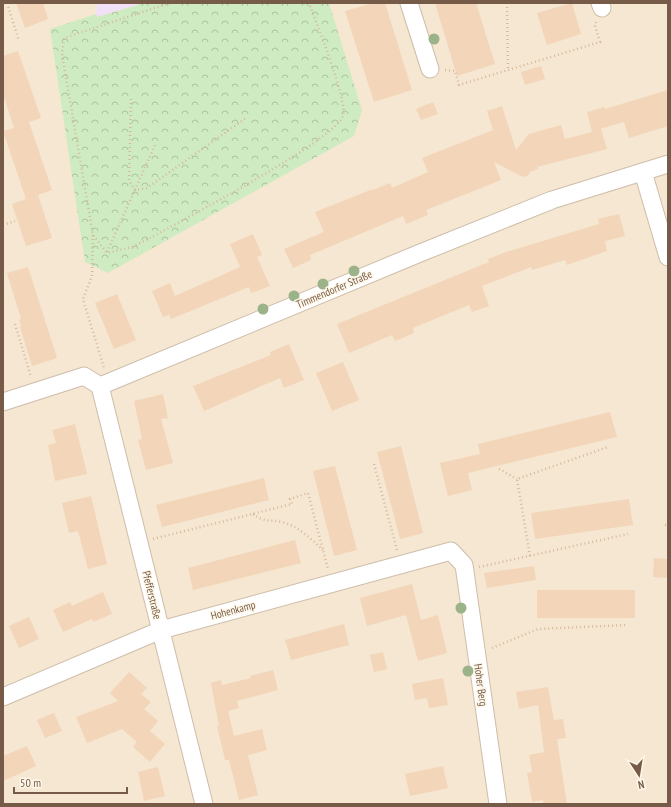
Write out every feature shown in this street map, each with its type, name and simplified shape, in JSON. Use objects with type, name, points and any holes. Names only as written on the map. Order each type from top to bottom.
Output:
[{"type":"street","points":[[409,3],[430,69]]},
{"type":"street","name":"Timmendorfer Straße","points":[[104,384],[552,200],[668,164]]},
{"type":"street","points":[[643,172],[668,257]]},
{"type":"street","points":[[3,402],[36,393],[84,376],[104,384]]},
{"type":"street","name":"Pfefferstraße","points":[[104,384],[139,542],[204,804]]},
{"type":"street","name":"Hohenkamp","points":[[3,697],[161,630],[332,582],[451,551],[465,568]]},
{"type":"street","name":"Hoher Berg","points":[[465,568],[498,804]]},
{"type":"path","points":[[7,3],[19,41]]},
{"type":"path","points":[[104,384],[83,299],[92,276],[93,235],[62,54],[64,38],[170,3]]},
{"type":"path","points":[[107,253],[132,248],[270,170],[336,127],[344,115],[342,98],[309,3]]},
{"type":"path","points":[[507,3],[508,70]]},
{"type":"path","points":[[455,71],[459,85],[600,42],[595,26]]},
{"type":"path","points":[[131,99],[129,181],[136,190]]},
{"type":"path","points":[[136,190],[147,188],[246,118]]},
{"type":"path","points":[[107,253],[156,143]]},
{"type":"path","points":[[3,225],[15,222]]},
{"type":"path","points":[[93,235],[107,253]]},
{"type":"path","points":[[15,324],[36,393]]},
{"type":"path","points":[[499,469],[517,479],[608,447]]},
{"type":"path","points":[[374,464],[400,564]]},
{"type":"path","points":[[517,479],[530,556]]},
{"type":"path","points":[[139,542],[292,504],[290,499],[308,493],[332,582]]},
{"type":"path","points":[[252,514],[262,521],[282,522],[304,533],[323,551]]},
{"type":"path","points":[[465,568],[530,556],[628,534]]},
{"type":"path","points":[[477,654],[538,629],[626,625]]},
{"type":"shaded area","points":[[3,3],[668,3],[668,804],[3,804]]},
{"type":"shaded area","points":[[97,3],[144,3],[96,17]]},
{"type":"green space","points":[[144,3],[329,3],[362,110],[354,136],[108,273],[85,262],[50,29],[96,14],[97,17]]},
{"type":"building","points":[[16,3],[43,3],[48,19],[25,28]]},
{"type":"building","points":[[373,3],[385,3],[412,90],[374,102],[345,11]]},
{"type":"building","points":[[435,3],[476,3],[495,64],[457,76]]},
{"type":"building","points":[[572,3],[581,34],[547,45],[537,13]]},
{"type":"building","points":[[18,51],[41,118],[29,122],[52,190],[38,195],[52,238],[26,246],[12,204],[26,199],[3,131],[14,128],[3,94],[3,56]]},
{"type":"building","points":[[541,66],[545,79],[525,85],[521,72]]},
{"type":"building","points":[[668,90],[668,126],[629,138],[624,122],[593,131],[601,129],[607,149],[537,167],[538,169],[530,172],[528,176],[523,177],[494,162],[501,180],[426,210],[428,215],[406,224],[403,216],[310,255],[311,260],[293,268],[284,249],[324,232],[315,212],[390,183],[392,188],[428,172],[422,158],[493,130],[487,111],[502,106],[516,150],[529,134],[561,125],[565,139],[592,132],[587,112],[604,107],[605,109]]},
{"type":"building","points":[[433,102],[438,114],[421,120],[416,109]]},
{"type":"building","points":[[619,214],[625,236],[605,241],[607,251],[567,265],[565,260],[532,270],[531,267],[482,286],[489,306],[472,312],[469,305],[413,328],[414,333],[395,341],[392,335],[349,353],[337,324],[489,262],[488,259],[506,252],[599,224],[598,219]]},
{"type":"building","points":[[253,234],[262,255],[257,257],[270,286],[251,293],[249,287],[171,319],[169,315],[163,317],[152,291],[170,283],[175,296],[240,267],[230,244]]},
{"type":"building","points":[[28,267],[57,358],[32,366],[20,327],[19,320],[21,319],[7,273]]},
{"type":"building","points":[[117,294],[136,340],[114,349],[95,303]]},
{"type":"building","points":[[289,344],[304,380],[284,388],[280,378],[204,411],[193,386],[271,355],[270,352]]},
{"type":"building","points":[[343,362],[359,400],[332,411],[316,373]]},
{"type":"building","points":[[163,394],[168,418],[161,419],[173,463],[146,470],[138,440],[142,439],[134,401]]},
{"type":"building","points":[[610,412],[617,437],[468,473],[472,490],[448,496],[440,463],[480,454],[478,444]]},
{"type":"building","points":[[75,424],[87,474],[55,481],[48,445],[56,443],[52,430]]},
{"type":"building","points":[[401,446],[423,533],[400,539],[377,452]]},
{"type":"building","points":[[335,466],[357,550],[334,556],[313,471]]},
{"type":"building","points":[[264,478],[269,500],[162,527],[156,505]]},
{"type":"building","points":[[91,496],[107,564],[88,569],[78,531],[69,533],[62,503]]},
{"type":"building","points":[[629,499],[633,525],[535,539],[531,513]]},
{"type":"building","points":[[295,540],[301,563],[193,590],[188,568]]},
{"type":"building","points":[[654,558],[668,559],[668,578],[653,577]]},
{"type":"building","points":[[534,566],[536,580],[487,588],[484,573]]},
{"type":"building","points":[[412,584],[421,620],[438,615],[447,653],[418,661],[406,615],[367,626],[360,598]]},
{"type":"building","points":[[537,590],[635,590],[635,618],[537,618]]},
{"type":"building","points":[[103,592],[112,614],[93,622],[92,619],[63,632],[53,610],[70,602],[72,606]]},
{"type":"building","points":[[29,617],[39,639],[19,648],[9,626]]},
{"type":"building","points":[[344,624],[349,645],[291,660],[285,640]]},
{"type":"building","points":[[383,652],[387,669],[374,672],[370,655]]},
{"type":"building","points":[[273,670],[278,690],[237,701],[239,708],[228,711],[234,736],[262,729],[267,750],[248,755],[258,795],[239,800],[229,760],[225,760],[217,726],[219,726],[211,683],[221,680],[222,685],[251,678],[250,676]]},
{"type":"building","points":[[129,672],[147,688],[141,694],[151,702],[144,709],[158,721],[150,731],[165,744],[150,762],[133,747],[137,742],[122,729],[87,743],[76,717],[118,701],[110,693]]},
{"type":"building","points":[[443,678],[448,705],[429,708],[427,698],[415,700],[412,684]]},
{"type":"building","points":[[548,687],[554,720],[563,719],[566,738],[557,739],[567,804],[544,804],[543,800],[532,802],[527,773],[532,772],[529,755],[544,752],[538,705],[519,709],[516,692]]},
{"type":"building","points":[[54,713],[62,731],[45,738],[37,720]]},
{"type":"building","points":[[27,746],[36,766],[3,781],[3,756]]},
{"type":"building","points":[[443,766],[448,788],[410,796],[405,774]]},
{"type":"building","points":[[158,767],[165,796],[144,801],[138,772]]}]
